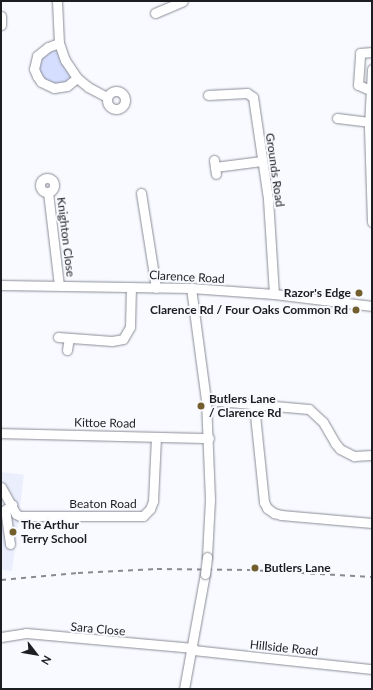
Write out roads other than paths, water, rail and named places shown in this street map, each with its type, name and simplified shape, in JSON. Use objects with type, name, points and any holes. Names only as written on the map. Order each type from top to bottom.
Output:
[{"type":"street","points":[[57,1],[60,43],[66,60],[77,78],[88,87],[108,97]]},
{"type":"street","points":[[155,13],[183,1]]},
{"type":"street","points":[[1,16],[1,25]]},
{"type":"street","points":[[60,43],[48,47],[37,56],[34,69],[37,76],[47,86],[54,88],[66,86],[77,78]]},
{"type":"street","points":[[370,90],[358,85],[360,53],[372,52]]},
{"type":"street","points":[[372,69],[370,90],[372,222]]},
{"type":"street","name":"Grounds Road","points":[[208,96],[247,93],[254,97],[268,199],[274,294]]},
{"type":"street","points":[[337,118],[370,126]]},
{"type":"street","points":[[215,167],[262,161]]},
{"type":"street","name":"Knighton Close","points":[[48,192],[60,285]]},
{"type":"street","points":[[142,193],[156,288]]},
{"type":"street","name":"Clarence Road","points":[[1,285],[191,288],[274,294],[372,306]]},
{"type":"street","points":[[58,337],[112,341],[123,339],[130,327],[131,286]]},
{"type":"street","points":[[184,689],[193,649],[205,574],[210,499],[209,438],[206,400],[191,288]]},
{"type":"street","points":[[67,350],[69,338]]},
{"type":"street","points":[[206,400],[309,409],[323,422],[334,443],[340,449],[354,456],[372,455]]},
{"type":"street","points":[[254,404],[264,502],[267,508],[274,513],[281,515],[372,522]]},
{"type":"street","name":"Kittoe Road","points":[[1,433],[209,438]]},
{"type":"street","name":"Beaton Road","points":[[12,505],[16,514],[29,516],[137,516],[147,513],[153,501],[156,436]]},
{"type":"street","points":[[1,487],[12,505],[5,510],[10,544]]},
{"type":"street","name":"Sara Close","points":[[1,637],[26,633],[93,641],[193,649]]},
{"type":"street","name":"Hillside Road","points":[[193,649],[372,669]]},
{"type":"railway","points":[[1,580],[78,573],[157,569],[250,570],[372,577]]},
{"type":"place","name":"Razor's Edge","points":[[359,293]]},
{"type":"place","name":"Clarence Rd / Four Oaks Common Rd","points":[[356,310]]},
{"type":"place","name":"Butlers Lane / Clarence Rd","points":[[201,406]]},
{"type":"place","name":"The Arthur Terry School","points":[[13,532]]},
{"type":"place","name":"Butlers Lane","points":[[255,568]]}]
